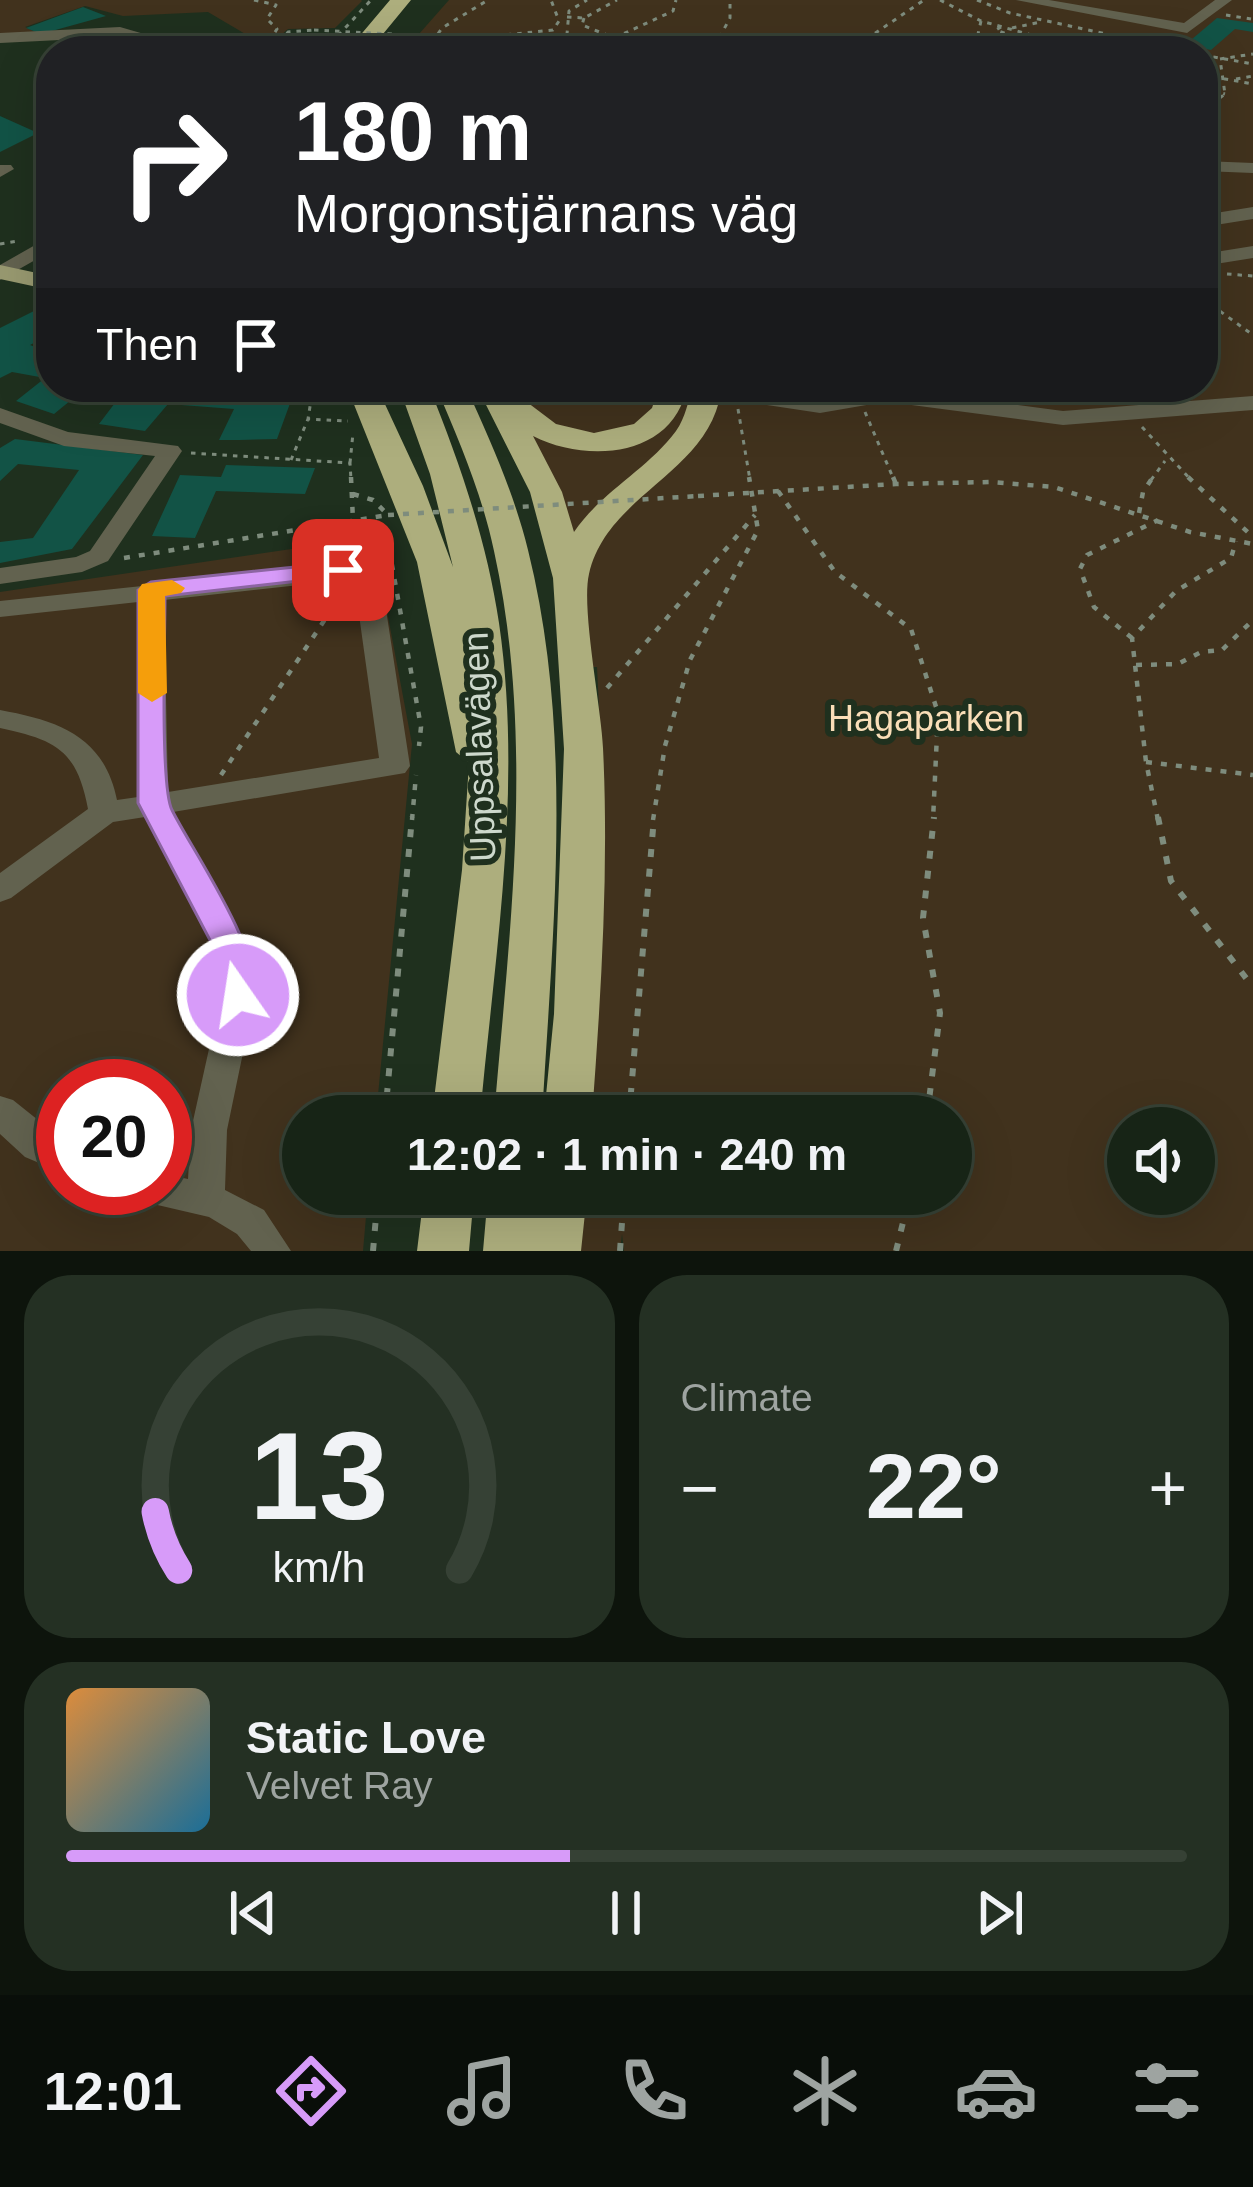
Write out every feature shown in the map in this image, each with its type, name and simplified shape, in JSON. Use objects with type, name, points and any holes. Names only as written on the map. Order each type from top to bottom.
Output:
[{"type":"highway","points":[[369,36],[401,0]]},
{"type":"highway","points":[[397,36],[427,0]]},
{"type":"highway","points":[[361,36],[379,23]]},
{"type":"highway","name":"Uppsalavägen","points":[[420,402],[450,476],[470,556],[488,699],[487,790],[458,1095]]},
{"type":"highway","name":"Uppsalavägen","points":[[458,402],[488,471],[511,552],[533,701],[537,796],[519,1095]]},
{"type":"highway","points":[[502,402],[547,491],[570,578],[584,749],[577,1014],[570,1095]]},
{"type":"highway","points":[[511,402],[544,430],[586,442],[649,430],[683,402]]},
{"type":"highway","points":[[570,578],[577,556],[606,512],[687,437],[700,419],[698,402]]},
{"type":"highway","points":[[351,405],[419,518],[442,589],[459,694],[487,790]]},
{"type":"highway","points":[[443,1251],[447,1215]]},
{"type":"highway","points":[[509,1251],[512,1215]]},
{"type":"highway","points":[[555,1251],[559,1215]]},
{"type":"main road","points":[[7,263],[36,276]]},
{"type":"street","points":[[1023,0],[1186,28],[1225,0]]},
{"type":"street","points":[[1023,0],[1040,11],[1104,27]]},
{"type":"street","points":[[40,36],[121,32],[137,36]]},
{"type":"street","points":[[0,38],[36,36]]},
{"type":"street","points":[[1218,167],[1253,168]]},
{"type":"street","points":[[1218,219],[1253,213]]},
{"type":"street","points":[[7,263],[36,249]]},
{"type":"street","points":[[1218,257],[1253,251]]},
{"type":"street","points":[[789,402],[820,406],[832,402]]},
{"type":"street","points":[[966,402],[1063,418],[1253,403]]},
{"type":"street","points":[[1131,402],[1133,412]]},
{"type":"street","points":[[0,438],[12,420],[64,439],[170,451],[100,556],[82,564],[0,576]]},
{"type":"street","points":[[0,609],[342,561],[368,578],[395,766],[104,813],[0,890]]},
{"type":"street","points":[[151,590],[153,803],[227,942],[238,995],[209,1130],[206,1198]]},
{"type":"street","points":[[0,719],[43,727],[75,742],[91,759],[104,813]]},
{"type":"street","points":[[0,1111],[36,1144]]},
{"type":"street","points":[[192,1196],[254,1222],[271,1251]]},
{"type":"path","points":[[254,0],[276,5],[267,19],[277,29],[272,36]]},
{"type":"path","points":[[338,36],[371,0]]},
{"type":"path","points":[[436,36],[488,0]]},
{"type":"path","points":[[534,36],[553,30],[559,20],[551,0]]},
{"type":"path","points":[[565,36],[567,17],[586,0]]},
{"type":"path","points":[[567,17],[584,17],[617,0]]},
{"type":"path","points":[[614,36],[673,11],[676,0]]},
{"type":"path","points":[[720,36],[730,18],[730,0]]},
{"type":"path","points":[[871,36],[925,0]]},
{"type":"path","points":[[940,0],[981,21],[1035,36]]},
{"type":"path","points":[[959,8],[978,0],[1118,36]]},
{"type":"path","points":[[584,17],[582,25],[610,36]]},
{"type":"path","points":[[1014,36],[996,29],[1047,20]]},
{"type":"path","points":[[980,36],[981,21]]},
{"type":"path","points":[[284,36],[314,29],[418,36]]},
{"type":"path","points":[[499,36],[553,30]]},
{"type":"path","points":[[1220,58],[1253,54]]},
{"type":"path","points":[[1220,58],[1253,64]]},
{"type":"path","points":[[1220,58],[1225,94]]},
{"type":"path","points":[[1225,80],[1253,76]]},
{"type":"path","points":[[1218,78],[1253,84]]},
{"type":"path","points":[[1218,92],[1225,94]]},
{"type":"path","points":[[1218,99],[1225,94]]},
{"type":"path","points":[[0,244],[7,263]]},
{"type":"path","points":[[1218,310],[1253,335]]},
{"type":"path","points":[[291,460],[311,402]]},
{"type":"path","points":[[631,1095],[652,830],[665,746],[690,660],[712,609],[758,530],[751,493],[703,402]]},
{"type":"path","points":[[862,402],[896,484]]},
{"type":"path","points":[[308,419],[351,405],[353,521]]},
{"type":"path","points":[[1133,412],[1167,458],[1253,540]]},
{"type":"path","points":[[170,451],[350,463]]},
{"type":"path","points":[[1139,513],[1143,492],[1167,458]]},
{"type":"path","points":[[82,564],[388,515],[991,482],[1054,487],[1157,520],[1236,541],[1253,540]]},
{"type":"path","points":[[778,491],[836,572],[911,629],[938,713],[938,766],[923,918],[940,1013],[930,1095]]},
{"type":"path","points":[[350,493],[373,500],[388,515]]},
{"type":"path","points":[[596,692],[608,688],[756,514]]},
{"type":"path","points":[[1132,638],[1094,608],[1080,569],[1087,555],[1157,520]]},
{"type":"path","points":[[353,521],[390,554],[421,727],[419,749]]},
{"type":"path","points":[[308,530],[311,555],[342,561]]},
{"type":"path","points":[[207,795],[340,597],[342,561],[369,531]]},
{"type":"path","points":[[1236,541],[1231,558],[1207,568],[1145,619],[1132,638],[1146,763],[1171,880],[1253,987]]},
{"type":"path","points":[[1134,665],[1178,664],[1201,652],[1222,650],[1253,620]]},
{"type":"path","points":[[1146,763],[1253,775]]},
{"type":"path","points":[[387,1095],[417,771]]},
{"type":"path","points":[[373,1251],[376,1215]]},
{"type":"path","points":[[620,1251],[623,1215]]},
{"type":"path","points":[[896,1251],[905,1215]]},
{"type":"green space","points":[[0,0],[362,1],[335,28],[288,29],[280,36],[242,36],[247,35],[208,12],[123,16],[85,6],[25,27],[38,33],[0,35]]},
{"type":"green space","name":"Hagaparken","points":[[449,0],[1253,0],[1253,1251],[624,1251],[622,1234],[620,1251],[578,1251],[582,1215],[972,1215],[972,1095],[592,1095],[602,769],[597,667],[590,667],[508,402],[1218,402],[1218,36],[417,36]]},
{"type":"green space","points":[[373,537],[412,744],[378,1095],[282,1095],[282,1215],[366,1215],[363,1251],[0,1251],[0,592]]},
{"type":"building","points":[[83,7],[106,16],[41,34],[26,28]]},
{"type":"building","points":[[1217,18],[1253,23],[1253,32],[1235,29],[1218,44],[1218,36],[1196,36]]},
{"type":"building","points":[[0,116],[36,132],[36,134],[0,152]]},
{"type":"building","points":[[36,310],[36,342],[30,345],[36,347],[36,376],[12,372],[0,378],[0,328]]},
{"type":"building","points":[[36,385],[36,402],[69,402],[54,414],[16,401]]},
{"type":"building","points":[[116,402],[291,402],[277,439],[219,440],[234,409],[168,404],[145,431],[99,424]]},
{"type":"building","points":[[15,439],[143,455],[72,549],[0,563],[0,542],[33,538],[79,470],[18,464],[0,481],[0,448]]},
{"type":"building","points":[[226,465],[315,468],[305,494],[216,491],[195,538],[152,536],[180,475],[221,477]]},
{"type":"slow traffic","points":[[152,693],[151,590],[172,588]]},
{"type":"route","points":[[238,995],[227,942],[153,803],[151,590],[343,570]]}]
